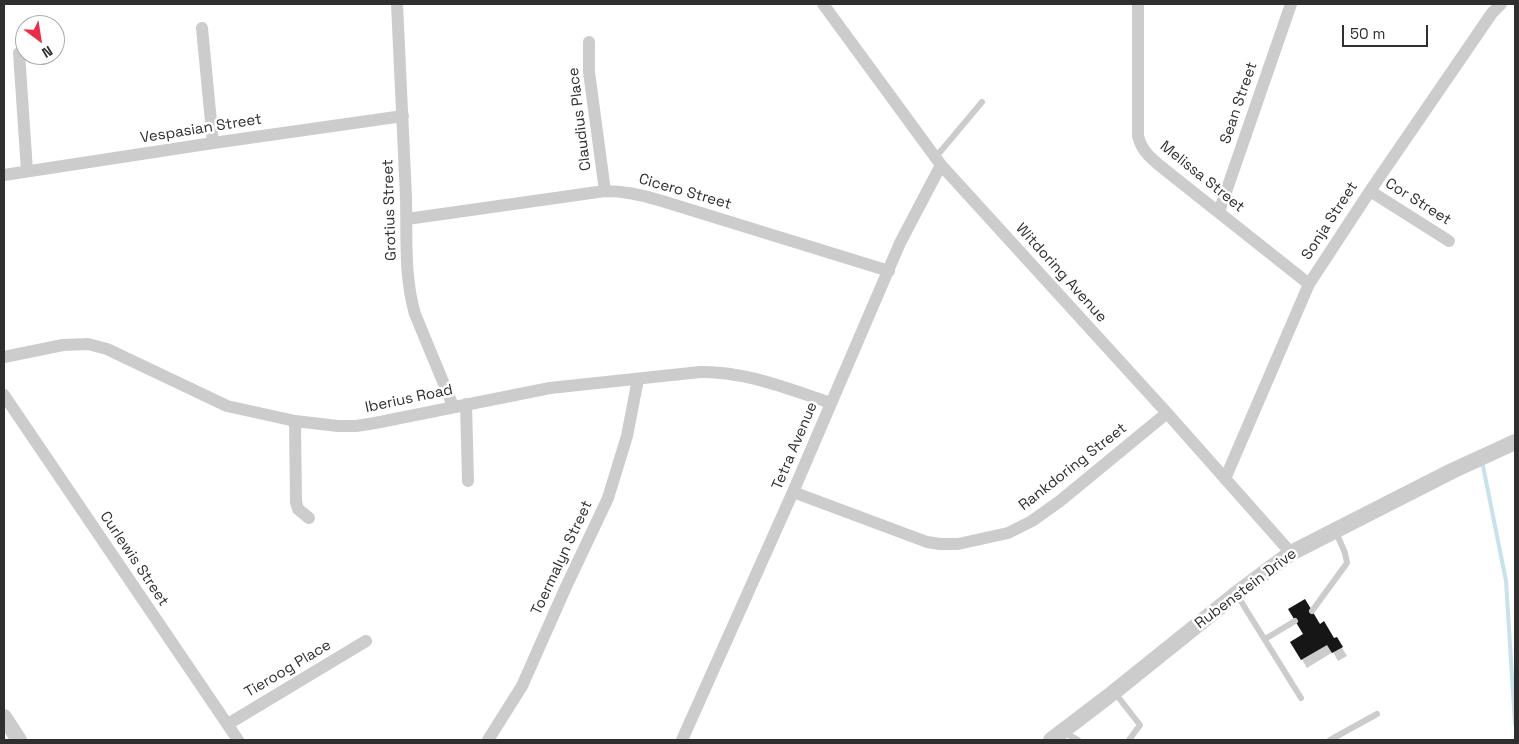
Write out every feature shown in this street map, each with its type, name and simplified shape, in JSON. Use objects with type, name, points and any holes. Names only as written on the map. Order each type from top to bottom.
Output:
[{"type":"street","name":"Grotius Street","points":[[397,4],[408,269],[411,300],[453,406]]},
{"type":"street","name":"Witdoring Avenue","points":[[823,4],[938,162],[1167,413],[1290,553]]},
{"type":"street","name":"Melissa Street","points":[[1138,4],[1138,136],[1140,146],[1145,153],[1164,169],[1309,284]]},
{"type":"street","name":"Sean Street","points":[[1219,212],[1291,4]]},
{"type":"street","name":"Sonja Street","points":[[1226,479],[1309,284],[1370,190],[1492,13],[1501,4]]},
{"type":"street","points":[[202,28],[214,143]]},
{"type":"street","name":"Claudius Place","points":[[590,42],[589,72],[605,191]]},
{"type":"street","points":[[20,65],[27,171]]},
{"type":"street","name":"Vespasian Street","points":[[4,175],[403,116]]},
{"type":"street","name":"Tetra Avenue","points":[[682,740],[793,492],[890,271],[900,244],[938,162]]},
{"type":"street","name":"Cor Street","points":[[1370,190],[1449,241]]},
{"type":"street","name":"Cicero Street","points":[[407,219],[605,191],[635,193],[890,271]]},
{"type":"street","name":"Iberius Road","points":[[4,357],[63,345],[88,344],[107,349],[227,406],[295,421],[338,426],[356,426],[550,388],[718,372],[758,379],[831,403]]},
{"type":"street","name":"Toermalyn Street","points":[[488,740],[522,686],[608,498],[627,436],[638,379]]},
{"type":"street","name":"Curlewis Street","points":[[4,395],[238,740]]},
{"type":"street","points":[[466,404],[468,481]]},
{"type":"street","name":"Rankdoring Street","points":[[793,492],[927,542],[958,544],[1008,533],[1032,521],[1068,495],[1167,413]]},
{"type":"street","points":[[295,421],[296,502],[298,509],[309,518]]},
{"type":"street","name":"Rubenstein Drive","points":[[1056,736],[1290,553],[1375,514],[1515,442]]},
{"type":"street","name":"Tieroog Place","points":[[228,724],[366,641]]},
{"type":"street","points":[[4,717],[20,740]]},
{"type":"lane","points":[[938,162],[982,102]]},
{"type":"lane","points":[[1312,611],[1347,564],[1345,552],[1336,531]]},
{"type":"lane","points":[[1236,594],[1301,698]]},
{"type":"lane","points":[[1265,639],[1295,622]]},
{"type":"lane","points":[[1114,692],[1140,725],[1129,740]]},
{"type":"lane","points":[[1330,740],[1377,714]]},
{"type":"lane","points":[[1056,736],[1078,740]]},
{"type":"building","points":[[1305,599],[1320,624],[1324,621],[1334,638],[1337,637],[1343,647],[1332,653],[1327,645],[1301,660],[1290,642],[1303,634],[1288,609]]},
{"type":"waterway","points":[[1482,461],[1506,581],[1515,724]]}]
